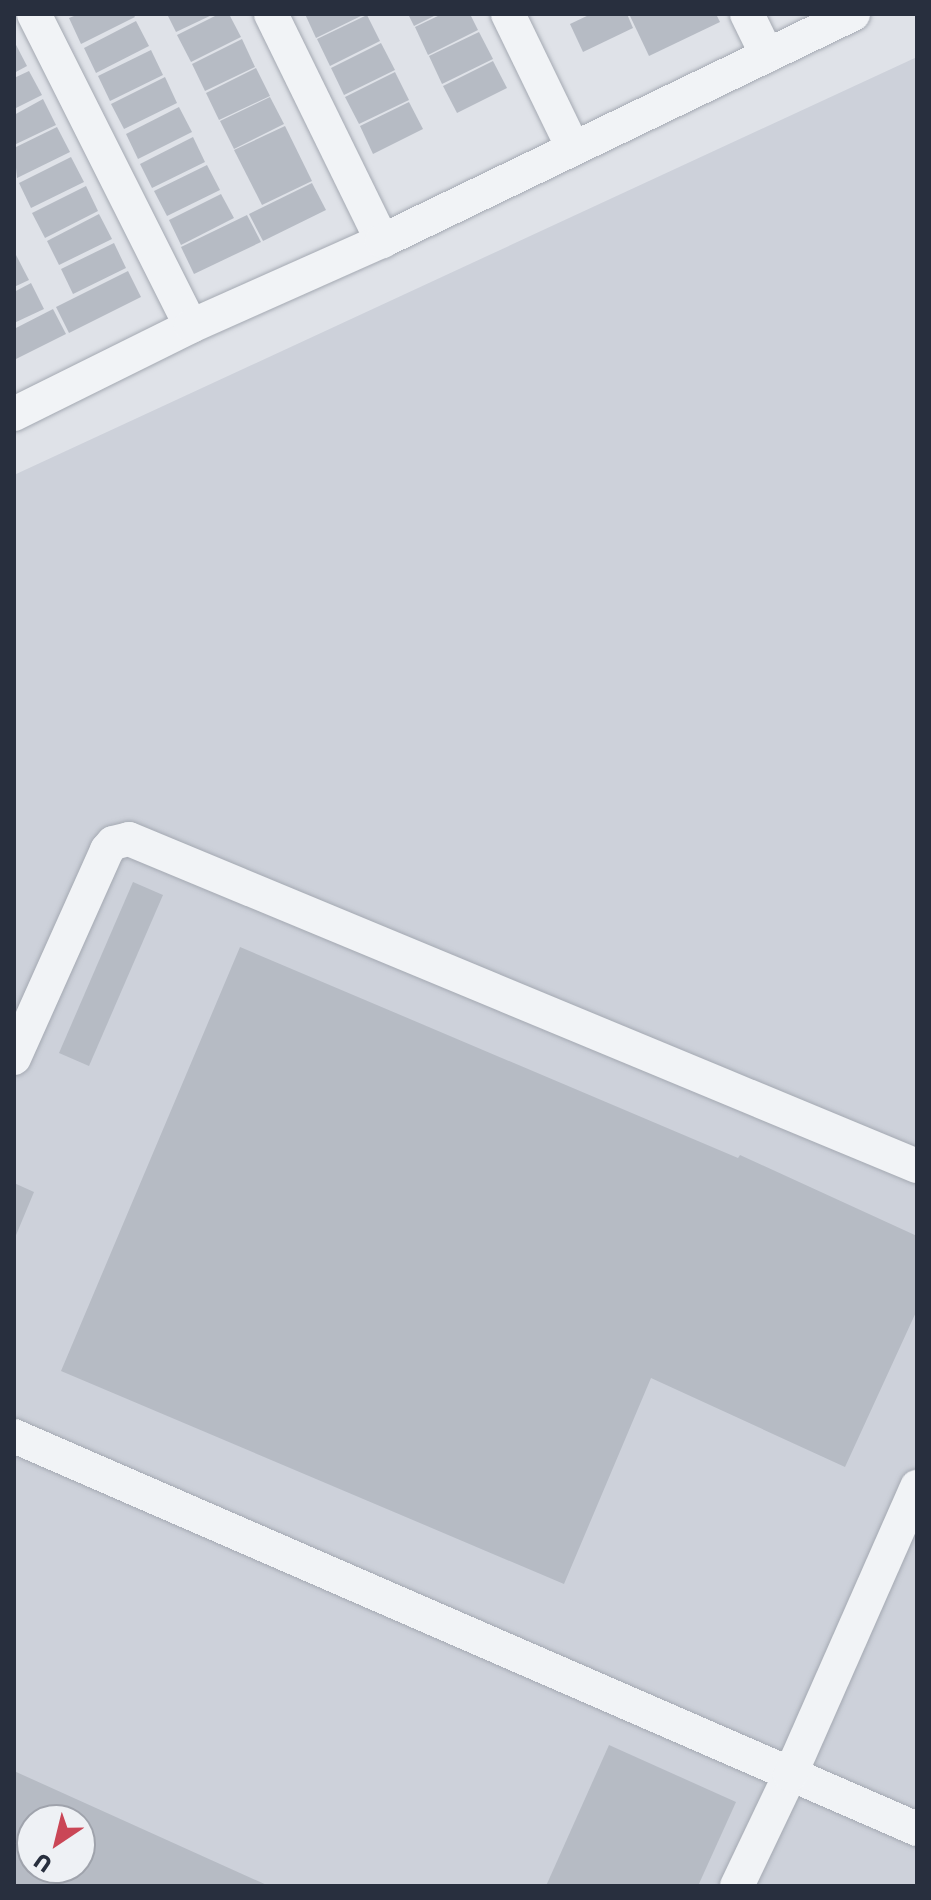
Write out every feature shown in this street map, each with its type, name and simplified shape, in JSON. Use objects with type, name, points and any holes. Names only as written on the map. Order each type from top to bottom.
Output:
[{"type":"street","points":[[34,14],[191,326]]},
{"type":"street","points":[[271,14],[382,241]]},
{"type":"street","points":[[508,14],[573,148]]},
{"type":"street","points":[[747,14],[767,55]]},
{"type":"street","points":[[14,414],[191,326],[382,241],[853,14]]},
{"type":"street","points":[[14,1058],[107,850],[113,843],[129,839],[917,1166]]},
{"type":"street","points":[[14,1436],[917,1829]]},
{"type":"street","points":[[737,1886],[790,1775],[917,1487]]},
{"type":"shaded area","points":[[917,57],[917,1886],[14,1886],[14,475]]},
{"type":"building","points":[[79,14],[133,14],[135,17],[81,44],[69,18]]},
{"type":"building","points":[[167,14],[214,14],[176,32]]},
{"type":"building","points":[[219,14],[229,14],[241,37],[191,62],[177,35]]},
{"type":"building","points":[[305,14],[365,14],[316,38]]},
{"type":"building","points":[[408,14],[438,14],[414,26]]},
{"type":"building","points":[[442,14],[470,14],[478,30],[428,55],[415,27]]},
{"type":"building","points":[[591,14],[627,14],[633,28],[583,52],[570,24]]},
{"type":"building","points":[[716,14],[720,22],[649,56],[630,16]]},
{"type":"building","points":[[367,15],[380,41],[330,66],[317,39]]},
{"type":"building","points":[[136,21],[149,46],[96,73],[84,48]]},
{"type":"building","points":[[479,32],[493,59],[442,84],[429,56]]},
{"type":"building","points":[[242,39],[255,67],[205,91],[192,64]]},
{"type":"building","points":[[14,41],[27,66],[14,73]]},
{"type":"building","points":[[381,43],[395,70],[344,95],[331,68]]},
{"type":"building","points":[[151,50],[163,75],[110,101],[98,76]]},
{"type":"building","points":[[493,61],[507,88],[457,113],[443,86]]},
{"type":"building","points":[[256,68],[270,96],[219,120],[206,93]]},
{"type":"building","points":[[29,71],[42,95],[14,109],[14,78]]},
{"type":"building","points":[[395,72],[409,100],[359,124],[345,97]]},
{"type":"building","points":[[165,77],[177,103],[124,129],[111,104]]},
{"type":"building","points":[[270,97],[284,124],[234,149],[220,121]]},
{"type":"building","points":[[43,99],[56,125],[14,145],[14,115]]},
{"type":"building","points":[[409,102],[423,129],[373,154],[360,126]]},
{"type":"building","points":[[179,107],[192,132],[138,159],[126,134]]},
{"type":"building","points":[[285,126],[312,181],[262,205],[234,150]]},
{"type":"building","points":[[57,127],[70,152],[17,178],[14,148]]},
{"type":"building","points":[[193,137],[205,162],[152,188],[140,164]]},
{"type":"building","points":[[71,157],[84,182],[31,208],[19,183]]},
{"type":"building","points":[[207,165],[220,190],[167,216],[154,191]]},
{"type":"building","points":[[312,183],[326,210],[263,241],[249,214]]},
{"type":"building","points":[[86,186],[98,211],[45,238],[32,213]]},
{"type":"building","points":[[221,194],[234,218],[181,245],[169,220]]},
{"type":"building","points":[[99,214],[112,239],[59,265],[47,241]]},
{"type":"building","points":[[247,215],[261,242],[194,274],[181,247]]},
{"type":"building","points":[[114,243],[126,268],[73,294],[61,269]]},
{"type":"building","points":[[14,256],[29,280],[14,287]]},
{"type":"building","points":[[128,271],[141,297],[69,333],[56,307]]},
{"type":"building","points":[[31,283],[44,309],[14,323],[14,292]]},
{"type":"building","points":[[53,309],[66,334],[14,360],[14,329]]},
{"type":"building","points":[[133,882],[163,895],[89,1066],[59,1053]]},
{"type":"building","points":[[240,947],[738,1158],[740,1155],[917,1236],[917,1310],[845,1467],[651,1378],[564,1584],[61,1371]]},
{"type":"building","points":[[14,1183],[34,1192],[14,1240]]},
{"type":"building","points":[[609,1745],[736,1802],[698,1886],[546,1886]]},
{"type":"building","points":[[14,1771],[87,1804],[16,1804],[16,1884],[96,1884],[96,1808],[269,1886],[14,1886]]}]
